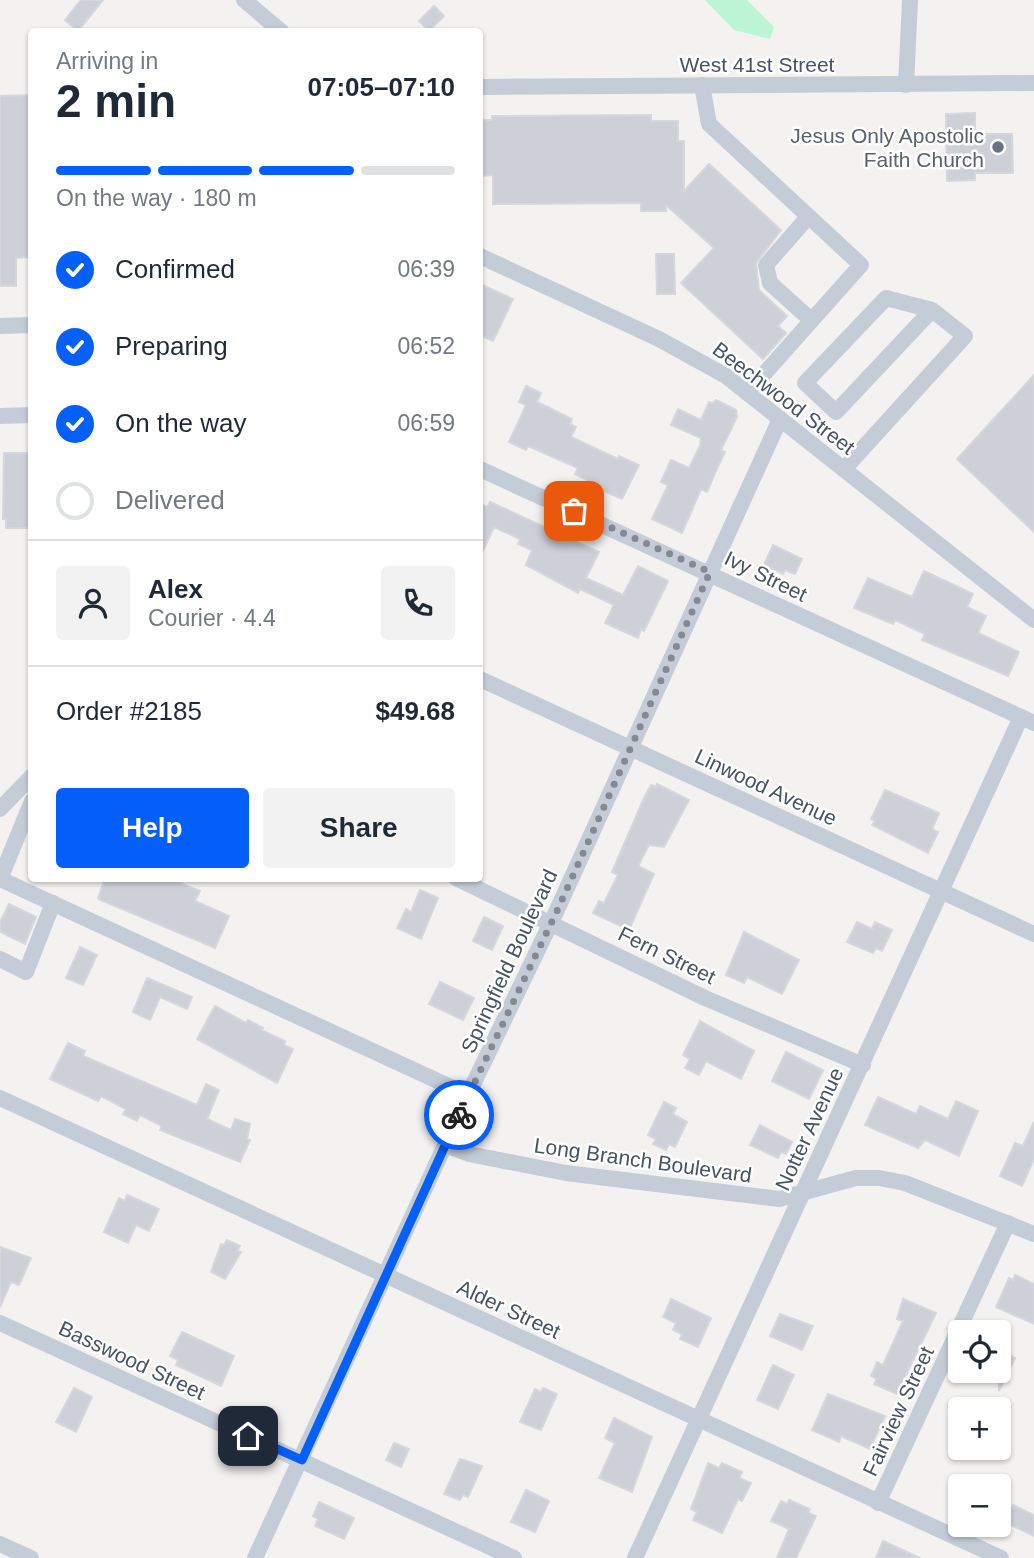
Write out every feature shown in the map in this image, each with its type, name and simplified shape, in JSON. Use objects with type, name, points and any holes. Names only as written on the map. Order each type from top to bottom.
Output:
[{"type":"street","points":[[244,0],[277,28]]},
{"type":"street","points":[[906,85],[910,0]]},
{"type":"street","name":"West 41st Street","points":[[483,87],[1034,83]]},
{"type":"street","points":[[702,85],[709,124],[861,264],[747,393]]},
{"type":"street","points":[[808,216],[766,265],[770,283],[811,320]]},
{"type":"street","name":"Beechwood Street","points":[[483,257],[692,355],[747,393],[1034,620]]},
{"type":"street","points":[[844,469],[965,336],[932,310],[886,298],[805,383],[836,412],[932,310]]},
{"type":"street","points":[[0,326],[28,325]]},
{"type":"street","points":[[0,416],[28,415]]},
{"type":"street","name":"Springfield Boulevard","points":[[256,1558],[468,1095],[551,923],[780,419]]},
{"type":"street","name":"Ivy Street","points":[[483,469],[1027,720]]},
{"type":"street","name":"Linwood Avenue","points":[[483,680],[1034,934]]},
{"type":"street","name":"Notter Avenue","points":[[635,1558],[941,890],[1027,720]]},
{"type":"street","points":[[0,809],[28,780]]},
{"type":"street","points":[[28,811],[0,879],[468,1095]]},
{"type":"street","name":"Fern Street","points":[[464,882],[705,998],[863,1065]]},
{"type":"street","points":[[0,959],[26,972],[53,903]]},
{"type":"street","name":"Alder Street","points":[[0,1098],[1001,1558]]},
{"type":"street","name":"Long Branch Boulevard","points":[[446,1145],[469,1154],[638,1184],[779,1199],[856,1178],[879,1178],[905,1182],[1034,1234]]},
{"type":"street","name":"Fairview Street","points":[[878,1503],[1009,1223]]},
{"type":"street","name":"Basswood Street","points":[[0,1323],[514,1558]]},
{"type":"street","points":[[0,1544],[30,1558]]},
{"type":"green space","points":[[705,0],[747,0],[774,27],[770,39],[734,30]]},
{"type":"building","points":[[81,0],[103,0],[80,28],[74,28],[65,20]]},
{"type":"building","points":[[434,6],[444,16],[432,28],[426,28],[419,21]]},
{"type":"building","points":[[28,95],[28,257],[16,258],[16,286],[0,286],[0,96]]},
{"type":"building","points":[[975,113],[975,134],[1012,134],[1013,173],[975,173],[975,180],[947,181],[946,114]]},
{"type":"building","points":[[651,115],[651,121],[678,121],[678,141],[684,141],[684,191],[709,164],[781,230],[756,263],[759,290],[787,316],[778,326],[786,333],[763,359],[681,283],[714,248],[666,205],[666,211],[641,211],[641,203],[493,204],[493,175],[483,176],[483,120],[492,120],[492,116]]},
{"type":"building","points":[[656,254],[674,254],[675,294],[657,294]]},
{"type":"building","points":[[483,285],[513,299],[493,341],[483,336]]},
{"type":"building","points":[[1034,375],[1034,532],[957,459]]},
{"type":"building","points":[[526,386],[541,393],[537,402],[572,419],[570,424],[576,427],[571,437],[618,459],[619,456],[639,465],[622,499],[586,483],[587,480],[575,474],[578,468],[528,446],[526,450],[509,442],[526,405],[519,402]]},
{"type":"building","points":[[716,400],[736,410],[737,417],[721,450],[725,452],[707,492],[701,489],[682,533],[652,519],[668,485],[661,482],[671,460],[689,468],[701,438],[671,425],[678,409],[701,420],[709,402]]},
{"type":"building","points":[[4,453],[28,453],[28,528],[6,528],[6,519],[3,519]]},
{"type":"building","points":[[490,502],[599,552],[586,578],[623,595],[638,566],[668,581],[644,631],[641,629],[638,638],[605,623],[614,605],[580,589],[578,593],[526,565],[532,550],[518,544],[520,539],[494,527],[483,551],[483,505],[487,507]]},
{"type":"building","points":[[773,545],[802,559],[795,574],[785,570],[783,574],[764,565]]},
{"type":"building","points":[[924,571],[973,594],[967,607],[986,616],[978,633],[1019,652],[1008,676],[922,640],[925,634],[895,620],[893,624],[854,608],[868,578],[912,597]]},
{"type":"building","points":[[657,784],[689,800],[664,847],[649,845],[638,866],[654,874],[629,930],[593,913],[599,901],[604,903],[618,875],[612,872],[644,798],[651,785],[656,787]]},
{"type":"building","points":[[885,790],[939,813],[932,829],[938,832],[928,853],[872,825],[875,821],[871,819]]},
{"type":"building","points":[[104,882],[177,882],[200,891],[195,901],[229,916],[215,948],[98,899]]},
{"type":"building","points":[[420,890],[438,898],[421,939],[397,928],[406,909],[411,912]]},
{"type":"building","points":[[9,904],[36,917],[25,944],[0,932],[0,922]]},
{"type":"building","points":[[484,917],[503,926],[492,950],[473,941]]},
{"type":"building","points":[[857,922],[872,929],[875,922],[892,930],[882,951],[876,948],[873,953],[847,942]]},
{"type":"building","points":[[744,932],[799,960],[782,994],[747,977],[744,983],[726,975]]},
{"type":"building","points":[[80,947],[97,955],[83,985],[66,978]]},
{"type":"building","points":[[147,978],[192,997],[187,1009],[160,997],[150,1020],[133,1012]]},
{"type":"building","points":[[440,982],[474,998],[463,1020],[429,1004]]},
{"type":"building","points":[[215,1006],[246,1023],[248,1020],[263,1028],[261,1030],[285,1041],[284,1045],[293,1049],[277,1083],[197,1039]]},
{"type":"building","points":[[700,1021],[754,1051],[741,1079],[706,1061],[699,1075],[685,1068],[690,1059],[683,1055]]},
{"type":"building","points":[[68,1043],[85,1051],[83,1056],[197,1105],[206,1084],[219,1090],[207,1119],[231,1130],[235,1119],[250,1124],[247,1139],[250,1140],[240,1162],[160,1130],[162,1126],[140,1115],[137,1121],[123,1114],[126,1109],[101,1096],[98,1101],[50,1079]]},
{"type":"building","points":[[786,1052],[823,1070],[809,1099],[772,1081]]},
{"type":"building","points":[[878,1097],[916,1114],[920,1106],[948,1119],[956,1101],[978,1111],[959,1156],[925,1140],[918,1148],[865,1125]]},
{"type":"building","points":[[664,1102],[676,1108],[673,1114],[687,1122],[675,1147],[669,1144],[666,1150],[653,1144],[656,1139],[648,1135]]},
{"type":"building","points":[[1034,1122],[1034,1159],[1022,1186],[1000,1176],[1015,1143],[1023,1146]]},
{"type":"building","points":[[760,1125],[792,1142],[786,1154],[781,1152],[778,1158],[750,1145]]},
{"type":"building","points":[[127,1195],[159,1209],[149,1231],[136,1225],[128,1243],[104,1232],[119,1198],[125,1201]]},
{"type":"building","points":[[227,1240],[240,1246],[237,1251],[241,1252],[225,1279],[211,1272],[221,1244],[224,1245]]},
{"type":"building","points":[[0,1247],[31,1258],[19,1285],[11,1282],[0,1307]]},
{"type":"building","points":[[1015,1275],[1034,1284],[1034,1324],[996,1307],[1009,1278],[1013,1280]]},
{"type":"building","points":[[671,1299],[711,1318],[698,1347],[680,1339],[682,1334],[673,1330],[676,1323],[663,1317]]},
{"type":"building","points":[[903,1299],[936,1313],[897,1394],[874,1384],[877,1379],[871,1376],[877,1362],[883,1365],[903,1321],[897,1319]]},
{"type":"building","points":[[780,1314],[813,1326],[802,1350],[770,1336]]},
{"type":"building","points":[[182,1332],[234,1356],[221,1386],[176,1365],[178,1360],[170,1356]]},
{"type":"building","points":[[773,1365],[794,1375],[778,1409],[757,1400]]},
{"type":"building","points":[[74,1388],[92,1397],[76,1432],[56,1422]]},
{"type":"building","points":[[543,1388],[557,1394],[541,1430],[520,1422],[535,1389],[541,1392]]},
{"type":"building","points":[[828,1394],[885,1416],[870,1449],[841,1436],[839,1442],[812,1430]]},
{"type":"building","points":[[614,1418],[652,1437],[632,1492],[599,1478],[615,1443],[605,1438]]},
{"type":"building","points":[[394,1443],[409,1449],[401,1467],[386,1460]]},
{"type":"building","points":[[460,1459],[482,1466],[468,1497],[463,1495],[460,1500],[444,1494]]},
{"type":"building","points":[[708,1463],[719,1468],[722,1463],[742,1472],[739,1478],[751,1483],[742,1501],[738,1499],[722,1533],[693,1520],[697,1512],[691,1509]]},
{"type":"building","points":[[526,1490],[549,1501],[535,1532],[511,1522]]},
{"type":"building","points":[[789,1500],[810,1509],[808,1513],[816,1516],[796,1558],[777,1558],[789,1529],[771,1521],[781,1501],[787,1504]]},
{"type":"building","points":[[319,1502],[354,1518],[344,1539],[315,1526],[318,1519],[313,1516]]},
{"type":"building","points":[[1013,1505],[1034,1515],[1034,1536],[1011,1525]]},
{"type":"building","points":[[883,1541],[920,1558],[876,1558]]},
{"type":"way so far","points":[[459,1115],[557,911],[710,572],[574,511]]},
{"type":"place","name":"Jesus Only Apostolic Faith Church","points":[[998,147]]},
{"type":"route","points":[[248,1436],[302,1460],[459,1115]]}]
